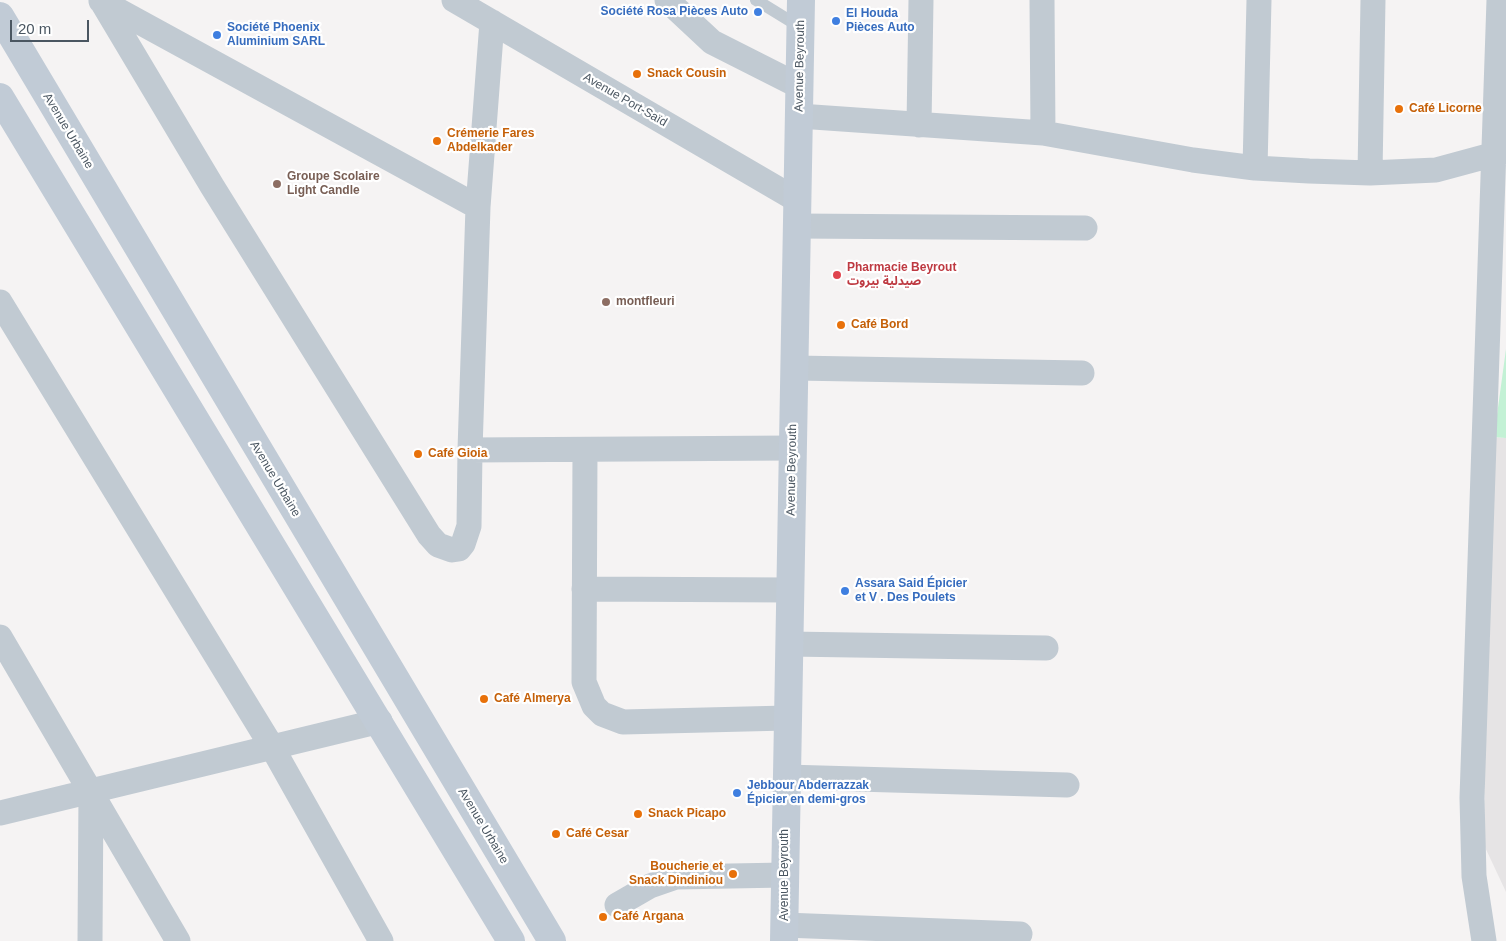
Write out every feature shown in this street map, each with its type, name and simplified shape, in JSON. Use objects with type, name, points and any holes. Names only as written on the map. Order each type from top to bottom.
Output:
[{"type":"street","points":[[101,0],[212,186],[430,535],[438,545],[452,550],[459,549],[468,536],[478,207],[492,22]]},
{"type":"street","points":[[101,0],[478,207]]},
{"type":"street","name":"Avenue Port-Saïd","points":[[454,0],[797,213]]},
{"type":"street","points":[[667,0],[712,42],[799,86]]},
{"type":"street","name":"Avenue Beyrouth","points":[[784,933],[801,0]]},
{"type":"street","points":[[918,125],[921,0]]},
{"type":"street","points":[[1042,0],[1043,133]]},
{"type":"street","points":[[1255,168],[1259,0]]},
{"type":"street","points":[[1370,172],[1373,0]]},
{"type":"street","points":[[1484,941],[1474,876],[1472,798],[1500,153],[1499,0]]},
{"type":"street","name":"Avenue Urbaine","points":[[0,16],[552,941]]},
{"type":"street","points":[[0,97],[380,721],[511,941]]},
{"type":"street","points":[[799,116],[1043,133],[1193,160],[1255,168],[1370,172],[1436,170],[1500,153]]},
{"type":"street","points":[[797,213],[1085,228]]},
{"type":"street","points":[[0,302],[272,748],[381,941]]},
{"type":"street","points":[[794,368],[1082,373]]},
{"type":"street","points":[[470,450],[792,448]]},
{"type":"street","points":[[585,450],[584,682],[594,706],[602,714],[623,722],[787,718]]},
{"type":"street","points":[[584,589],[790,590]]},
{"type":"street","points":[[0,637],[178,941]]},
{"type":"street","points":[[789,644],[1046,648]]},
{"type":"street","points":[[0,812],[380,721]]},
{"type":"street","points":[[786,777],[1067,785]]},
{"type":"street","points":[[90,941],[91,791]]},
{"type":"street","points":[[617,905],[650,886],[670,878],[785,875]]},
{"type":"street","points":[[784,933],[1020,934]]},
{"type":"lane","points":[[756,0],[800,27]]},
{"type":"shaded area","points":[[1494,437],[1506,438],[1506,892],[1484,845],[1486,679]]},
{"type":"green space","points":[[1506,349],[1506,438],[1494,437]]},
{"type":"place","name":"Société Rosa Pièces Auto","points":[[758,12]]},
{"type":"place","name":"El Houda Pièces Auto","points":[[836,21]]},
{"type":"place","name":"Société Phoenix Aluminium SARL","points":[[217,35]]},
{"type":"place","name":"Snack Cousin","points":[[637,74]]},
{"type":"place","name":"Café Licorne","points":[[1399,109]]},
{"type":"place","name":"Crémerie Fares Abdelkader","points":[[437,141]]},
{"type":"place","name":"Groupe Scolaire Light Candle","points":[[277,184]]},
{"type":"place","name":"Pharmacie Beyrout صيدلية بيروت","points":[[837,275]]},
{"type":"place","name":"montfleuri","points":[[606,302]]},
{"type":"place","name":"Café Bord","points":[[841,325]]},
{"type":"place","name":"Café Gioia","points":[[418,454]]},
{"type":"place","name":"Assara Said Épicier et V . Des Poulets","points":[[845,591]]},
{"type":"place","name":"Café Almerya","points":[[484,699]]},
{"type":"place","name":"Jebbour Abderrazzak Épicier en demi-gros","points":[[737,793]]},
{"type":"place","name":"Snack Picapo","points":[[638,814]]},
{"type":"place","name":"Café Cesar","points":[[556,834]]},
{"type":"place","name":"Boucherie et Snack Dindiniou","points":[[733,874]]},
{"type":"place","name":"Café Argana","points":[[603,917]]}]
